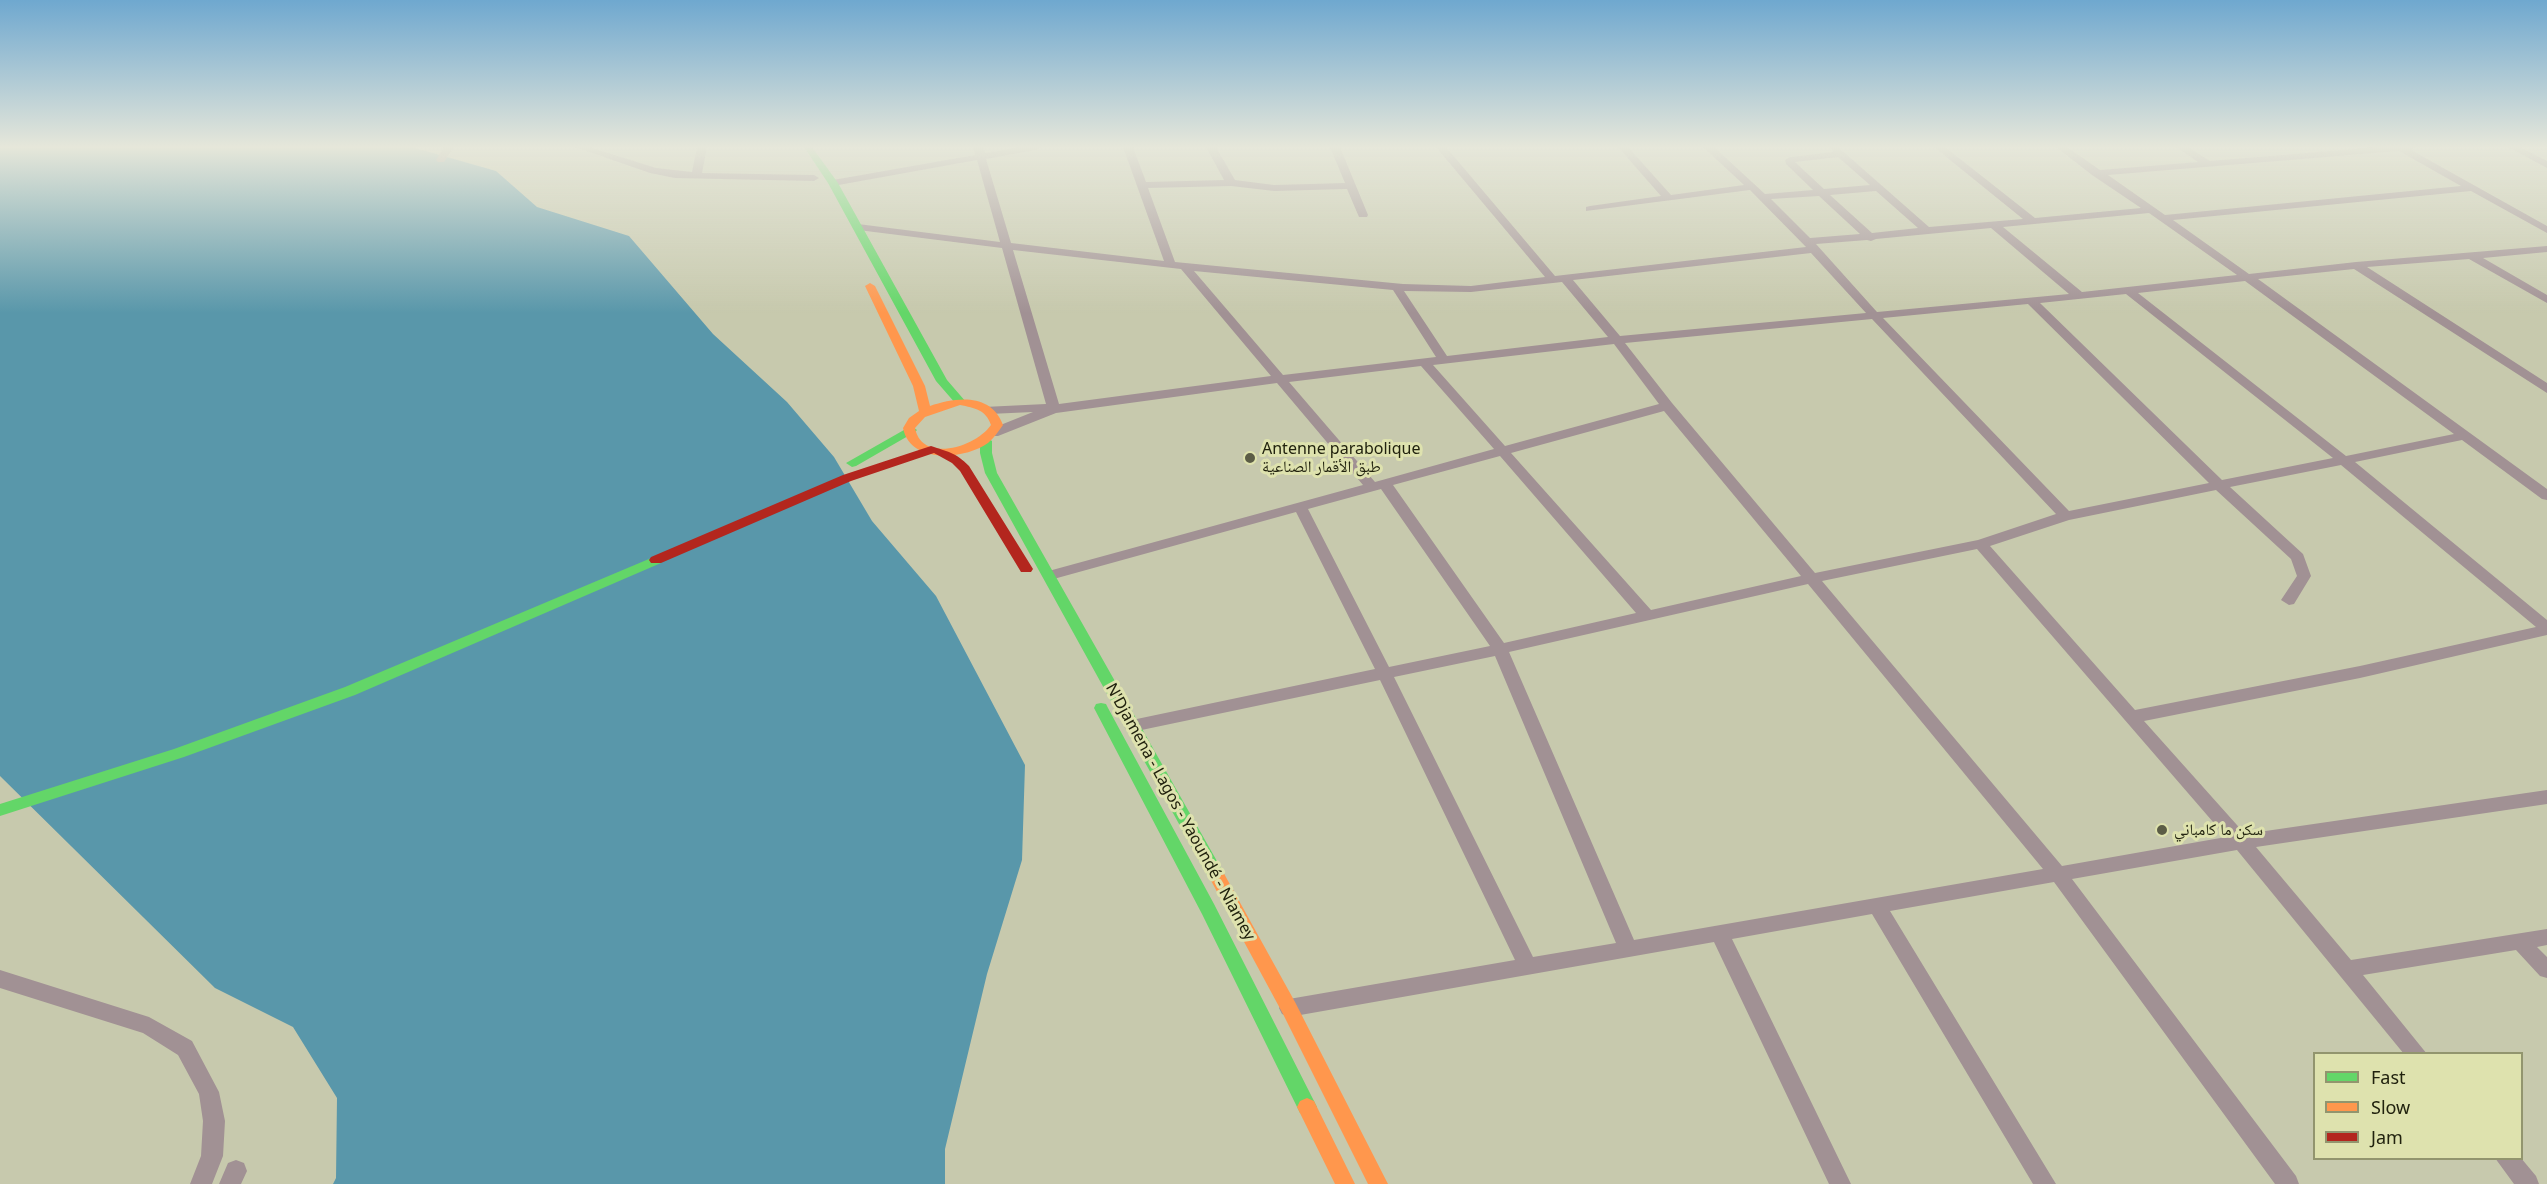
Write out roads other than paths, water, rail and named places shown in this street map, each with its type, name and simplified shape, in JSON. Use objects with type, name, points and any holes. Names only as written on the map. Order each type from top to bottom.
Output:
[{"type":"main road","points":[[827,202],[846,236]]},
{"type":"main road","points":[[844,202],[942,381],[960,402]]},
{"type":"main road","points":[[862,268],[920,386],[925,411]]},
{"type":"main road","points":[[0,810],[179,753],[350,691],[847,478],[935,450],[966,449],[989,437],[995,418],[989,410],[976,404],[960,402],[942,404],[925,411],[915,420],[911,435],[918,444],[935,450],[956,460],[965,469],[1032,580]]},
{"type":"main road","points":[[0,795],[131,755],[234,720],[403,656],[841,468],[882,448],[911,430]]},
{"type":"main road","name":"N'Djamena - Lagos - Yaoundé - Niamey","points":[[989,437],[986,453],[991,473],[1050,575],[1289,1008],[1338,1137],[1345,1184]]},
{"type":"main road","name":"N'Djamena - Lagos - Yaoundé - Niamey","points":[[1097,700],[1208,909],[1338,1137],[1378,1184]]},
{"type":"street","points":[[995,202],[1054,409]]},
{"type":"street","points":[[1148,202],[1171,265]]},
{"type":"street","points":[[1358,202],[1363,214]]},
{"type":"street","points":[[1490,202],[1617,340],[1667,406],[2058,874],[2288,1184]]},
{"type":"street","points":[[1590,208],[1635,202]]},
{"type":"street","points":[[1768,202],[2066,516]]},
{"type":"street","points":[[1831,202],[1871,238]]},
{"type":"street","points":[[1894,202],[1928,232]]},
{"type":"street","points":[[2009,202],[2034,222]]},
{"type":"street","points":[[2139,202],[2247,277],[2547,496]]},
{"type":"street","points":[[2162,218],[2325,202]]},
{"type":"street","points":[[2497,202],[2547,230]]},
{"type":"street","points":[[858,227],[1171,265],[1397,288],[1471,289],[1871,238],[2150,210]]},
{"type":"street","points":[[1995,226],[2079,296]]},
{"type":"street","points":[[989,410],[1054,409],[1281,379],[1617,340],[2031,301],[2356,265],[2547,249]]},
{"type":"street","points":[[2472,256],[2547,300]]},
{"type":"street","points":[[2356,265],[2547,390]]},
{"type":"street","points":[[1184,266],[1281,379],[1379,486],[1500,649],[1628,948]]},
{"type":"street","points":[[1397,288],[1444,360]]},
{"type":"street","points":[[2129,291],[2345,461],[2547,629]]},
{"type":"street","points":[[2031,301],[2220,486],[2298,557],[2304,576],[2289,600]]},
{"type":"street","points":[[1425,362],[1647,615]]},
{"type":"street","points":[[1050,575],[1667,406]]},
{"type":"street","points":[[989,437],[1016,423],[1054,409]]},
{"type":"street","points":[[1132,726],[1500,649],[1813,578],[1980,543],[2066,516],[2464,436]]},
{"type":"street","points":[[1300,507],[1384,672],[1527,966]]},
{"type":"street","points":[[1980,543],[2241,842],[2416,1052]]},
{"type":"street","points":[[2132,717],[2360,672],[2547,629]]},
{"type":"street","points":[[1289,1008],[2241,842],[2547,797]]},
{"type":"street","points":[[1876,904],[2045,1184]]},
{"type":"street","points":[[1719,932],[1840,1184]]},
{"type":"street","points":[[2345,969],[2547,937]]},
{"type":"street","points":[[2520,942],[2547,970]]},
{"type":"street","points":[[0,979],[149,1026],[185,1048],[209,1092],[214,1121],[212,1156],[201,1184]]},
{"type":"street","points":[[2508,1160],[2528,1184]]},
{"type":"water","points":[[0,202],[532,202],[537,207],[629,236],[713,334],[787,402],[834,457],[872,521],[936,596],[1025,765],[1022,860],[987,974],[945,1149],[945,1184],[333,1184],[336,1178],[337,1098],[293,1027],[215,988],[0,776]]},
{"type":"place","name":"Antenne parabolique طبق الأقمار الصناعية","points":[[1250,458]]},
{"type":"place","name":"سكن ما كامباني","points":[[2162,830]]}]
